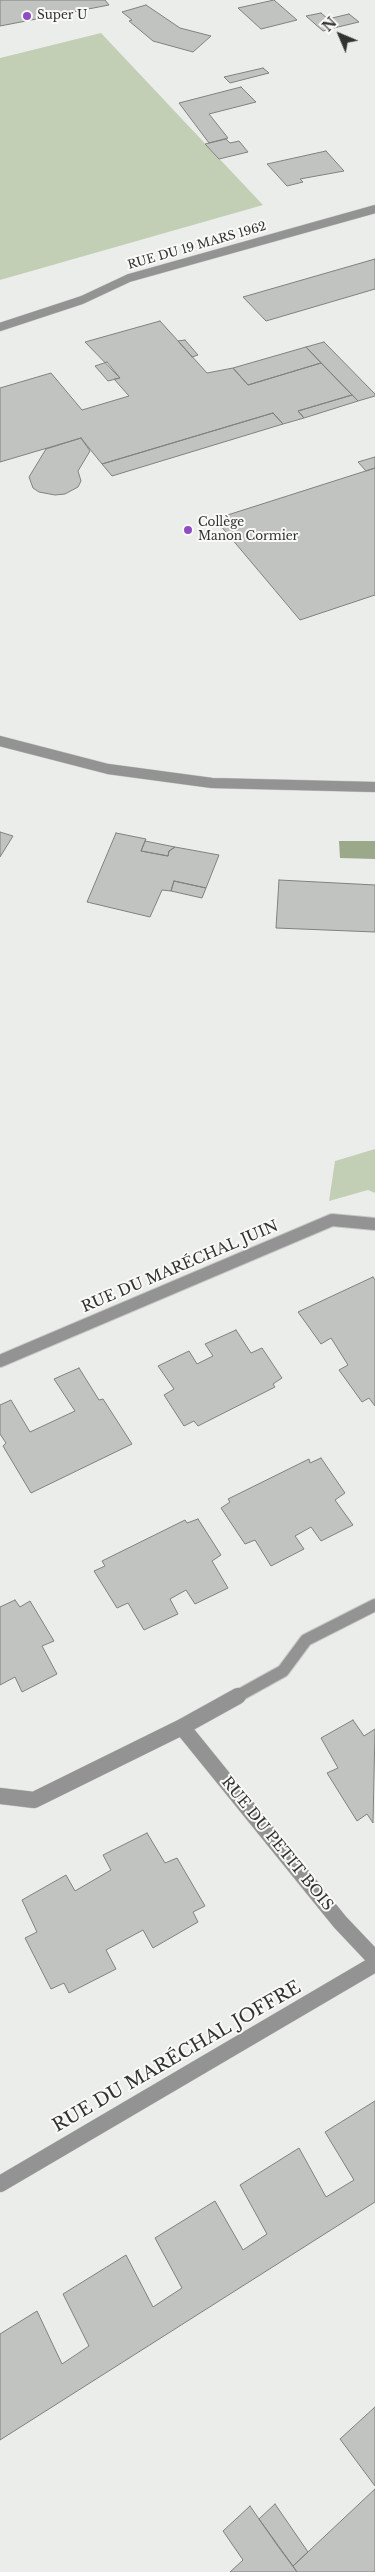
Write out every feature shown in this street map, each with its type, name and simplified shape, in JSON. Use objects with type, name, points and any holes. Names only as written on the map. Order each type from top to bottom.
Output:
[{"type":"street","name":"RUE DU 19 MARS 1962","points":[[0,327],[39,316],[82,300],[129,278],[375,209]]},
{"type":"street","points":[[0,741],[108,769],[212,783],[375,787]]},
{"type":"street","name":"RUE DU MARÉCHAL JUIN","points":[[0,1361],[332,1220],[375,1224]]},
{"type":"street","points":[[0,1796],[34,1800],[182,1727],[283,1671],[306,1640],[375,1605]]},
{"type":"street","name":"RUE DU PETIT BOIS","points":[[182,1727],[340,1922],[375,1959]]},
{"type":"street","name":"RUE DU MARÉCHAL JOFFRE","points":[[0,2184],[375,1964]]},
{"type":"shaded area","points":[[101,33],[263,205],[0,280],[0,58]]},
{"type":"shaded area","points":[[339,841],[375,841],[375,859],[340,858]]},
{"type":"shaded area","points":[[375,1149],[375,1193],[368,1190],[329,1201],[335,1161]]},
{"type":"building","name":"Super U","points":[[0,0],[105,0],[109,5],[0,26]]},
{"type":"building","points":[[274,0],[297,20],[261,29],[238,8]]},
{"type":"building","points":[[146,5],[180,28],[211,36],[193,52],[153,41],[129,21],[132,20],[122,12]]},
{"type":"building","points":[[321,13],[338,27],[323,31],[306,16]]},
{"type":"building","points":[[349,14],[359,22],[338,27],[328,19]]},
{"type":"building","points":[[263,68],[269,73],[230,83],[224,77]]},
{"type":"building","points":[[241,87],[256,102],[209,114],[228,138],[209,143],[179,103]]},
{"type":"building","points":[[226,139],[230,143],[239,141],[248,152],[219,159],[205,144]]},
{"type":"building","points":[[326,151],[344,171],[300,179],[303,182],[287,186],[267,164]]},
{"type":"building","points":[[375,259],[375,289],[266,321],[243,297]]},
{"type":"building","points":[[160,321],[207,373],[233,368],[248,385],[321,363],[352,395],[298,411],[304,418],[283,424],[273,413],[102,464],[81,438],[0,462],[0,388],[51,373],[82,410],[129,396],[114,379],[120,378],[85,342]]},
{"type":"building","points":[[185,340],[198,355],[192,357],[178,341]]},
{"type":"building","points":[[324,342],[375,396],[358,401],[306,347]]},
{"type":"building","points":[[306,347],[321,363],[248,385],[233,368]]},
{"type":"building","points":[[107,362],[120,378],[108,381],[95,366]]},
{"type":"building","points":[[352,395],[358,401],[304,418],[298,411]]},
{"type":"building","points":[[273,413],[283,424],[112,476],[102,464]]},
{"type":"building","points":[[81,438],[90,451],[78,471],[81,481],[78,487],[65,494],[55,495],[39,492],[33,488],[29,477],[46,449]]},
{"type":"building","points":[[375,457],[375,468],[366,471],[358,462]]},
{"type":"building","points":[[375,468],[375,595],[300,620],[215,519]]},
{"type":"building","points":[[0,832],[13,836],[0,857]]},
{"type":"building","points":[[116,833],[146,839],[141,851],[168,856],[169,851],[175,847],[219,855],[206,888],[174,881],[171,891],[162,890],[150,917],[87,902]]},
{"type":"building","points":[[145,841],[175,847],[169,851],[168,856],[141,851]]},
{"type":"building","points":[[279,880],[375,885],[375,932],[276,928]]},
{"type":"building","points":[[174,881],[206,888],[202,898],[171,891]]},
{"type":"building","points":[[373,1277],[375,1280],[375,1406],[369,1398],[362,1402],[339,1370],[348,1365],[331,1338],[321,1344],[298,1312]]},
{"type":"building","points":[[236,1330],[251,1353],[262,1348],[282,1378],[273,1384],[275,1387],[198,1426],[194,1421],[184,1426],[164,1395],[174,1389],[158,1366],[189,1351],[197,1364],[213,1356],[205,1344]]},
{"type":"building","points":[[79,1368],[99,1400],[103,1399],[132,1444],[31,1493],[3,1446],[6,1443],[0,1434],[0,1405],[11,1400],[30,1432],[75,1411],[54,1379]]},
{"type":"building","points":[[321,1458],[345,1493],[335,1500],[353,1525],[321,1541],[311,1527],[295,1536],[304,1549],[271,1566],[255,1540],[245,1544],[221,1508],[230,1502],[228,1499],[309,1459],[310,1463]]},
{"type":"building","points":[[198,1519],[221,1555],[212,1561],[228,1588],[195,1604],[186,1590],[170,1599],[178,1614],[144,1630],[128,1603],[117,1608],[94,1571],[105,1566],[102,1561],[185,1520],[187,1523]]},
{"type":"building","points":[[15,1600],[20,1607],[30,1601],[54,1641],[42,1646],[57,1674],[22,1692],[15,1677],[0,1685],[0,1607]]},
{"type":"building","points":[[353,1720],[364,1736],[375,1729],[373,1823],[367,1814],[357,1821],[327,1773],[338,1768],[321,1738]]},
{"type":"building","points":[[147,1833],[165,1863],[177,1858],[205,1906],[193,1912],[198,1922],[153,1948],[143,1930],[106,1950],[116,1969],[69,1993],[64,1983],[51,1989],[25,1938],[37,1932],[22,1900],[66,1875],[75,1891],[111,1870],[103,1855]]},
{"type":"building","points":[[375,2101],[375,2202],[0,2440],[0,2334],[37,2311],[62,2364],[89,2346],[63,2294],[126,2255],[153,2307],[182,2288],[155,2238],[215,2201],[243,2250],[267,2234],[240,2185],[299,2148],[326,2197],[354,2180],[325,2132]]},
{"type":"building","points":[[375,2407],[375,2486],[340,2439]]},
{"type":"building","points":[[375,2489],[375,2572],[297,2572],[293,2566]]},
{"type":"building","points":[[275,2504],[308,2552],[293,2566],[259,2519]]},
{"type":"building","points":[[250,2506],[297,2572],[230,2572],[243,2560],[223,2531]]},
{"type":"place","name":"Super U","points":[[27,16]]},
{"type":"place","name":"Collège Manon Cormier","points":[[188,530]]}]
